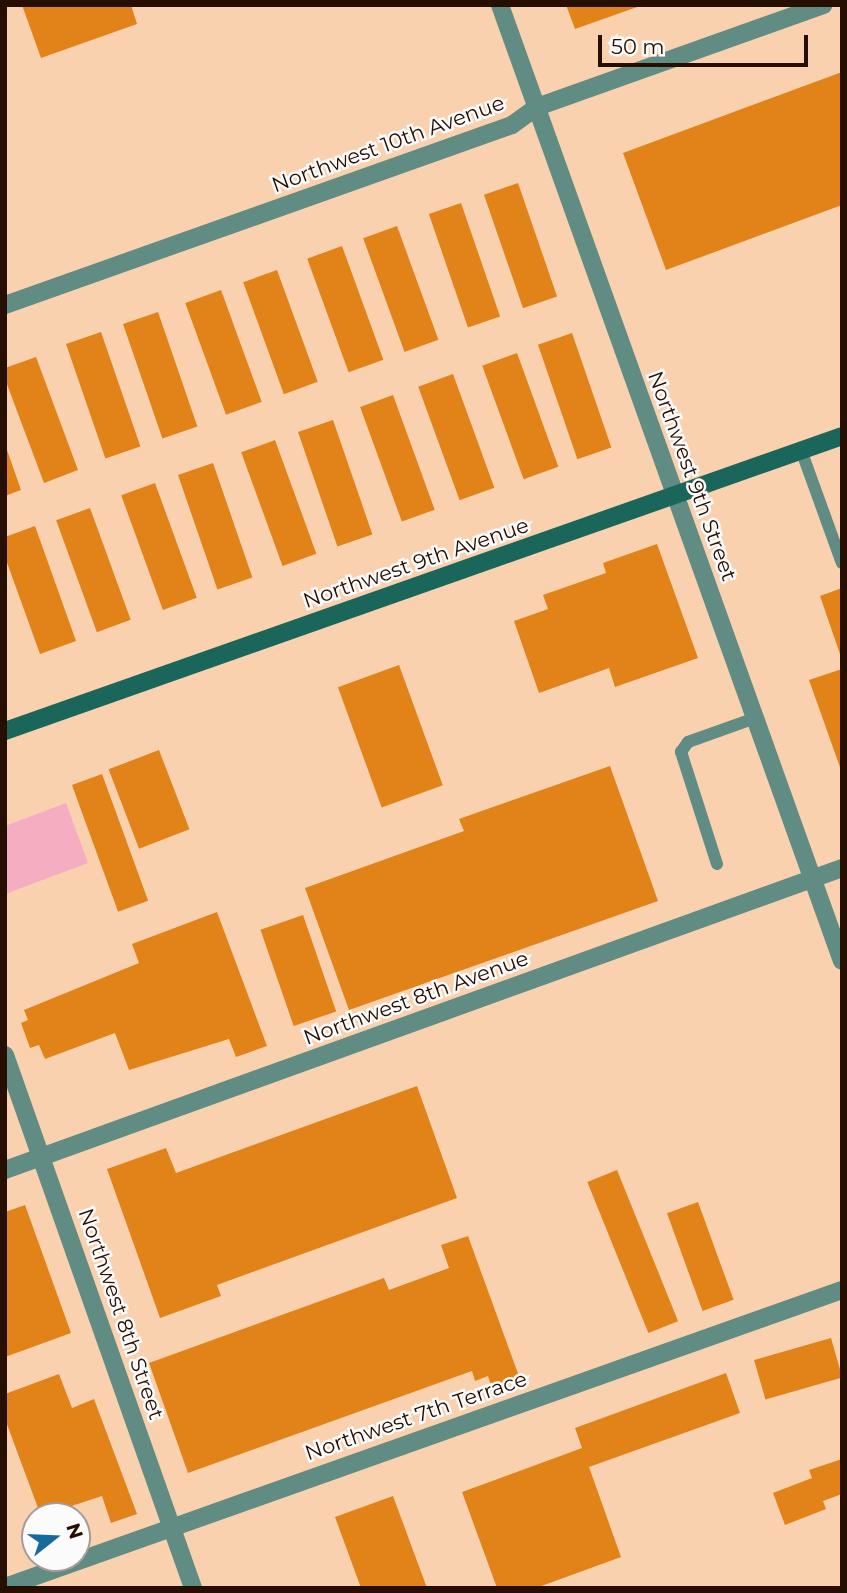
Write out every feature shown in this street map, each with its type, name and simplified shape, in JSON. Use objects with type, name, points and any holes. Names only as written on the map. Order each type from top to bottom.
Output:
[{"type":"main road","name":"Northwest 9th Avenue","points":[[5,731],[842,436]]},
{"type":"street","name":"Northwest 9th Street","points":[[500,5],[842,961]]},
{"type":"street","name":"Northwest 10th Avenue","points":[[5,305],[512,125],[537,107],[823,5]]},
{"type":"street","name":"Northwest 8th Avenue","points":[[5,1170],[842,868]]},
{"type":"street","name":"Northwest 8th Street","points":[[5,1055],[193,1588]]},
{"type":"street","name":"Northwest 7th Terrace","points":[[5,1587],[842,1290]]},
{"type":"lane","points":[[801,450],[842,563]]},
{"type":"lane","points":[[717,864],[681,752],[688,742],[755,718]]},
{"type":"shaded area","points":[[66,803],[88,863],[5,894],[5,826]]},
{"type":"building","points":[[22,5],[131,5],[137,24],[41,58]]},
{"type":"building","points":[[566,5],[640,5],[640,6],[575,29]]},
{"type":"building","points":[[842,72],[842,205],[666,270],[623,153]]},
{"type":"building","points":[[518,183],[557,296],[523,308],[484,195]]},
{"type":"building","points":[[461,203],[500,316],[468,328],[429,214]]},
{"type":"building","points":[[397,226],[438,340],[405,352],[363,238]]},
{"type":"building","points":[[342,246],[383,360],[349,372],[307,259]]},
{"type":"building","points":[[277,270],[318,382],[284,394],[243,282]]},
{"type":"building","points":[[221,290],[262,402],[226,415],[185,303]]},
{"type":"building","points":[[158,312],[197,426],[162,438],[123,324]]},
{"type":"building","points":[[101,332],[140,446],[105,458],[66,344]]},
{"type":"building","points":[[572,333],[611,447],[577,459],[538,345]]},
{"type":"building","points":[[517,353],[558,467],[524,479],[482,366]]},
{"type":"building","points":[[36,357],[78,470],[44,483],[5,379],[5,368]]},
{"type":"building","points":[[453,374],[494,488],[460,500],[418,387]]},
{"type":"building","points":[[393,395],[435,510],[402,522],[360,407]]},
{"type":"building","points":[[333,420],[372,534],[337,546],[298,432]]},
{"type":"building","points":[[275,440],[316,554],[283,566],[241,452]]},
{"type":"building","points":[[5,448],[21,490],[5,496]]},
{"type":"building","points":[[213,463],[252,577],[217,589],[178,475]]},
{"type":"building","points":[[155,483],[197,598],[163,610],[121,495]]},
{"type":"building","points":[[90,508],[131,620],[97,632],[56,520]]},
{"type":"building","points":[[35,526],[76,641],[40,654],[5,557],[5,537]]},
{"type":"building","points":[[657,544],[698,658],[615,687],[609,668],[539,693],[514,621],[548,609],[543,595],[606,573],[603,563]]},
{"type":"building","points":[[842,588],[842,657],[841,657],[820,596]]},
{"type":"building","points":[[399,665],[443,785],[382,808],[338,687]]},
{"type":"building","points":[[842,669],[842,770],[841,770],[809,680]]},
{"type":"building","points":[[159,750],[189,829],[139,849],[109,769]]},
{"type":"building","points":[[610,766],[658,901],[349,1010],[305,888],[464,831],[459,819]]},
{"type":"building","points":[[102,774],[148,901],[118,912],[72,785]]},
{"type":"building","points":[[217,912],[267,1046],[236,1057],[229,1039],[129,1070],[115,1033],[45,1059],[39,1045],[30,1048],[21,1023],[28,1020],[24,1010],[139,963],[132,944]]},
{"type":"building","points":[[303,915],[336,1011],[294,1026],[260,930]]},
{"type":"building","points":[[417,1086],[457,1198],[217,1285],[221,1296],[160,1318],[107,1169],[166,1148],[176,1173]]},
{"type":"building","points":[[617,1170],[678,1321],[648,1333],[587,1182]]},
{"type":"building","points":[[698,1202],[734,1300],[703,1311],[667,1213]]},
{"type":"building","points":[[25,1205],[71,1333],[5,1357],[5,1212]]},
{"type":"building","points":[[468,1236],[520,1379],[492,1389],[488,1376],[475,1381],[472,1371],[188,1473],[149,1363],[384,1278],[389,1290],[449,1268],[441,1245]]},
{"type":"building","points":[[831,1338],[842,1377],[765,1399],[754,1360]]},
{"type":"building","points":[[726,1373],[740,1413],[589,1467],[621,1557],[536,1588],[497,1588],[462,1492],[582,1448],[575,1428]]},
{"type":"building","points":[[59,1374],[72,1408],[94,1399],[137,1514],[111,1523],[102,1496],[84,1502],[36,1502],[5,1419],[5,1394]]},
{"type":"building","points":[[842,1459],[842,1494],[823,1501],[826,1509],[785,1525],[773,1493],[812,1478],[809,1470]]},
{"type":"building","points":[[393,1496],[427,1588],[361,1588],[335,1517]]}]
